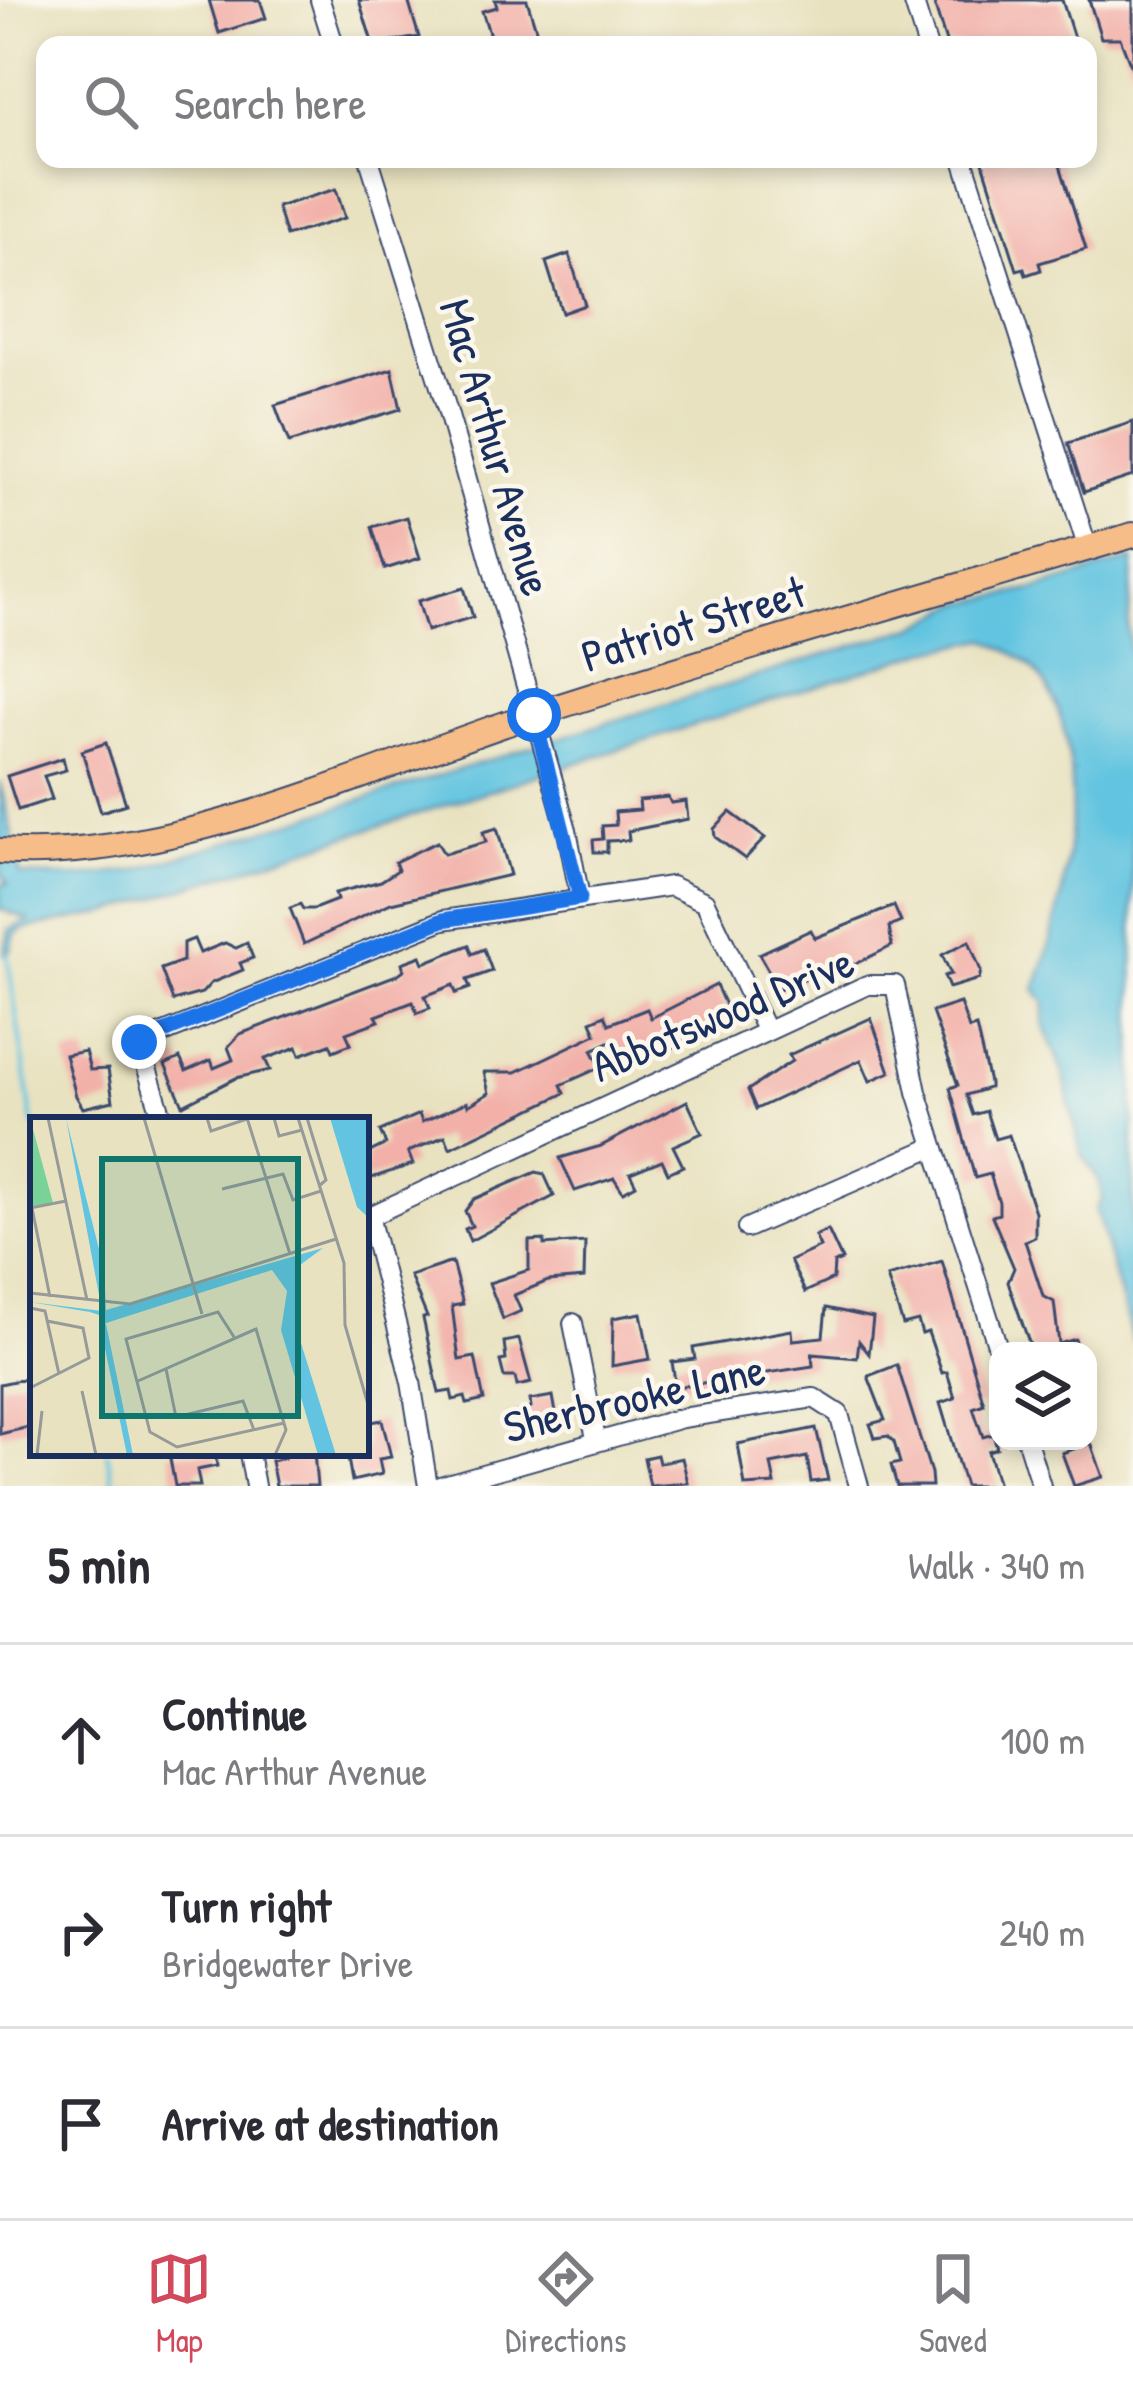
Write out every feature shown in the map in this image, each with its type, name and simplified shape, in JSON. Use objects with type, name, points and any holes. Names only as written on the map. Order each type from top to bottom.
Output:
[{"type":"main road","name":"Patriot Street","points":[[8,852],[76,854],[161,840],[1133,536]]},
{"type":"street","points":[[320,0],[331,36]]},
{"type":"street","points":[[913,0],[924,36]]},
{"type":"street","name":"Mac Arthur Avenue","points":[[372,168],[554,782],[580,898]]},
{"type":"street","points":[[967,168],[1088,549]]},
{"type":"street","points":[[162,1117],[139,1042],[443,920],[580,898],[671,886],[705,902],[766,1030]]},
{"type":"street","name":"Abbotswood Drive","points":[[369,1217],[867,985],[895,985],[933,1147],[996,1342]]},
{"type":"street","points":[[747,1228],[933,1147]]},
{"type":"street","points":[[369,1221],[411,1382],[428,1486]]},
{"type":"street","points":[[573,1323],[596,1439]]},
{"type":"street","name":"Sherbrooke Lane","points":[[440,1486],[596,1439],[701,1414],[814,1398],[838,1414],[859,1486]]},
{"type":"street","points":[[1030,1450],[1041,1486]]},
{"type":"street","points":[[249,1456],[255,1486]]},
{"type":"water","points":[[1133,559],[1129,625],[1133,663],[1133,1342],[1096,1210],[1102,1198],[1099,1181],[1081,1153],[1063,1073],[1043,1022],[1045,1003],[1035,989],[1066,870],[1071,780],[1066,738],[1053,700],[1033,668],[986,639],[927,651],[107,913],[24,929],[15,934],[10,953],[4,954],[9,930],[29,920],[0,909],[0,884],[8,884],[0,871],[0,782],[21,875],[77,877],[134,871],[920,625],[958,604],[1036,589]]},
{"type":"building","points":[[209,0],[260,0],[266,18],[219,33]]},
{"type":"building","points":[[359,0],[408,0],[419,36],[370,36]]},
{"type":"building","points":[[495,0],[527,0],[538,36],[490,36],[482,11],[497,7]]},
{"type":"building","points":[[933,0],[1062,0],[1073,36],[944,36]]},
{"type":"building","points":[[1089,0],[1133,0],[1133,71],[1120,38],[1101,38]]},
{"type":"building","points":[[985,168],[1061,168],[1086,249],[1039,263],[1041,270],[1026,275],[1024,268],[1017,270]]},
{"type":"building","points":[[336,189],[345,218],[286,236],[277,207]]},
{"type":"building","points":[[569,254],[585,305],[562,313],[546,262]]},
{"type":"building","points":[[392,369],[401,409],[289,443],[275,405]]},
{"type":"building","points":[[1133,422],[1133,476],[1084,492],[1068,443]]},
{"type":"building","points":[[407,517],[420,558],[385,569],[372,527]]},
{"type":"building","points":[[464,588],[473,617],[427,631],[418,601]]},
{"type":"building","points":[[106,743],[126,804],[101,812],[82,751]]},
{"type":"building","points":[[63,758],[66,770],[44,776],[52,799],[18,810],[7,776]]},
{"type":"building","points":[[668,797],[671,803],[686,801],[688,819],[628,831],[629,840],[607,841],[607,852],[594,852],[593,840],[603,839],[602,826],[616,825],[615,812],[640,810],[639,800]]},
{"type":"building","points":[[730,812],[765,838],[745,859],[715,837],[714,829]]},
{"type":"building","points":[[497,828],[510,875],[391,903],[304,944],[290,908],[300,904],[303,909],[314,909],[337,900],[335,893],[381,881],[398,870],[395,862],[437,842],[444,854],[486,842],[483,832]]},
{"type":"building","points":[[894,906],[901,922],[889,927],[892,946],[826,978],[823,973],[779,989],[759,954],[811,930],[815,938]]},
{"type":"building","points":[[194,939],[200,953],[225,943],[236,948],[247,943],[253,958],[240,963],[243,970],[211,983],[202,993],[173,1001],[161,969],[183,961],[183,943]]},
{"type":"building","points":[[969,941],[981,971],[979,979],[949,988],[944,976],[951,974],[942,955]]},
{"type":"building","points":[[469,945],[472,954],[484,949],[492,971],[467,980],[470,988],[456,993],[453,985],[425,996],[430,1008],[417,1013],[413,1002],[376,1016],[379,1021],[346,1033],[351,1044],[333,1051],[330,1044],[300,1055],[297,1047],[265,1059],[270,1070],[236,1078],[183,1105],[165,1065],[180,1058],[186,1071],[211,1060],[214,1068],[233,1060],[228,1047],[240,1034],[397,975],[404,970],[402,963],[421,956],[424,963]]},
{"type":"building","points":[[716,985],[728,1012],[723,1014],[726,1021],[668,1050],[665,1045],[623,1063],[613,1040],[592,1050],[601,1067],[561,1085],[565,1093],[450,1148],[445,1136],[408,1152],[413,1164],[369,1179],[369,1152],[386,1144],[380,1131],[419,1114],[422,1122],[467,1102],[468,1106],[489,1093],[484,1072],[516,1072],[596,1034],[591,1021],[605,1015],[609,1024],[647,1009],[651,1018]]},
{"type":"building","points":[[960,1003],[969,1029],[976,1027],[989,1088],[966,1095],[973,1115],[986,1111],[995,1139],[1009,1135],[1035,1212],[1035,1237],[1025,1241],[1043,1296],[1054,1302],[1059,1342],[1029,1342],[1008,1282],[1014,1268],[992,1216],[999,1214],[999,1202],[990,1174],[975,1178],[950,1088],[958,1085],[932,1012]]},
{"type":"building","points":[[871,1018],[890,1072],[870,1081],[861,1060],[756,1109],[748,1090],[792,1061],[789,1055]]},
{"type":"building","points":[[85,1051],[90,1070],[108,1069],[113,1101],[83,1108],[76,1096],[65,1055]]},
{"type":"building","points":[[687,1101],[702,1133],[673,1146],[683,1166],[668,1173],[662,1160],[630,1173],[636,1185],[623,1192],[614,1178],[575,1191],[560,1158],[601,1146]]},
{"type":"building","points":[[536,1172],[544,1174],[554,1196],[470,1241],[465,1229],[472,1226],[465,1211],[474,1199]]},
{"type":"building","points":[[828,1230],[842,1260],[834,1263],[833,1279],[805,1292],[790,1261],[820,1247],[815,1236]]},
{"type":"building","points":[[544,1240],[544,1245],[585,1242],[584,1278],[548,1281],[514,1295],[521,1311],[503,1319],[489,1283],[529,1270],[529,1241]]},
{"type":"building","points":[[942,1261],[984,1404],[973,1408],[983,1437],[989,1435],[988,1451],[998,1486],[965,1486],[940,1403],[955,1398],[947,1372],[942,1373],[928,1332],[922,1334],[918,1321],[903,1325],[887,1277]]},
{"type":"building","points":[[452,1262],[463,1304],[452,1306],[459,1360],[475,1357],[484,1400],[467,1404],[465,1397],[453,1400],[451,1391],[439,1393],[423,1318],[427,1317],[410,1276]]},
{"type":"building","points":[[826,1308],[873,1318],[869,1354],[859,1341],[857,1358],[812,1354],[813,1366],[676,1387],[672,1362],[695,1359],[693,1348],[792,1330],[793,1340],[823,1337]]},
{"type":"building","points":[[641,1313],[650,1359],[612,1366],[613,1318]]},
{"type":"building","points":[[519,1339],[531,1383],[517,1386],[515,1377],[504,1377],[500,1361],[506,1360],[504,1342]]},
{"type":"building","points":[[897,1365],[932,1486],[897,1486],[891,1465],[900,1463],[894,1442],[888,1436],[875,1438],[870,1424],[885,1420],[868,1376]]},
{"type":"building","points":[[30,1378],[30,1427],[0,1434],[0,1384]]},
{"type":"building","points":[[553,1396],[559,1430],[528,1435],[526,1428],[511,1430],[509,1415],[531,1408],[530,1400]]},
{"type":"building","points":[[382,1420],[391,1457],[379,1459],[382,1474],[352,1481],[348,1456],[369,1456],[369,1422]]},
{"type":"building","points":[[816,1428],[828,1480],[811,1482],[807,1457],[771,1464],[775,1484],[745,1486],[738,1444]]},
{"type":"building","points":[[1093,1450],[1103,1477],[1074,1486],[1062,1453]]},
{"type":"building","points":[[657,1455],[659,1463],[682,1458],[688,1483],[650,1486],[644,1458]]},
{"type":"building","points":[[170,1456],[215,1456],[217,1466],[197,1470],[200,1486],[175,1486]]},
{"type":"building","points":[[314,1456],[317,1486],[276,1486],[271,1461]]},
{"type":"waterway","points":[[7,953],[32,1117]]},
{"type":"waterway","points":[[108,1456],[114,1486]]},
{"type":"route","points":[[139,1042],[443,920],[580,898],[567,830],[534,715]]}]
